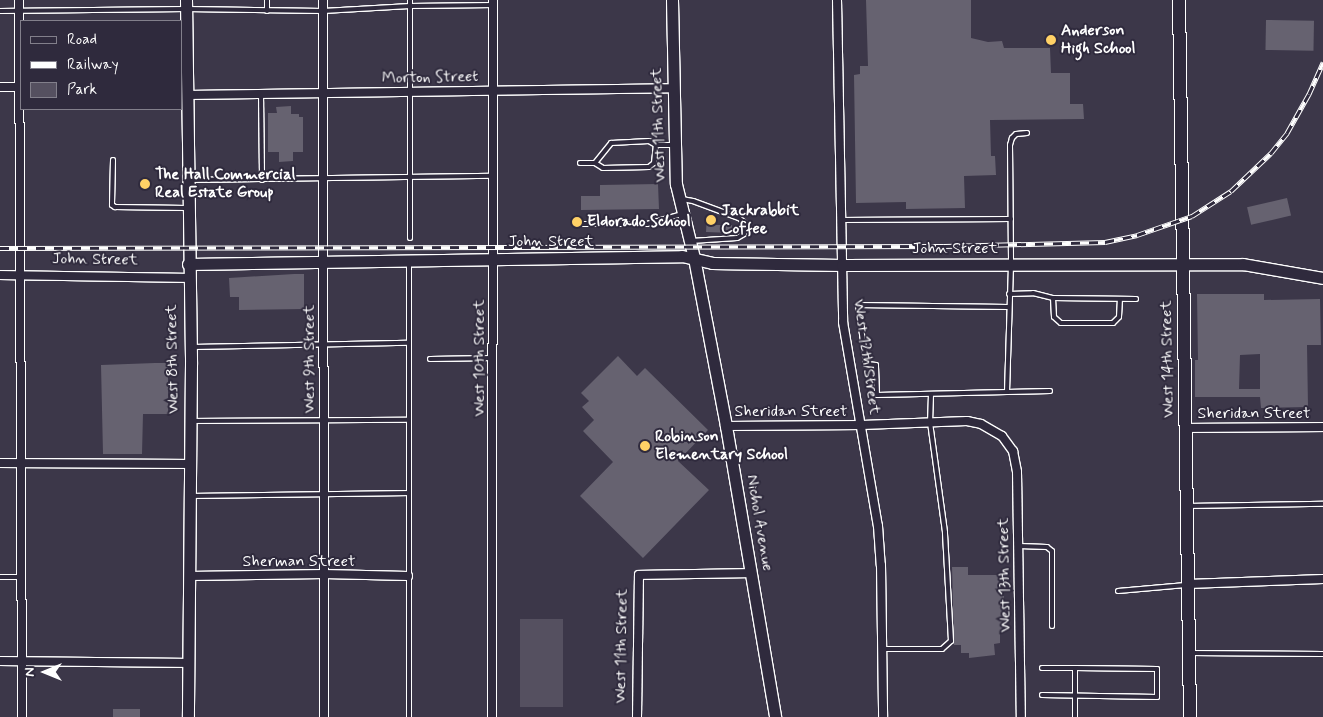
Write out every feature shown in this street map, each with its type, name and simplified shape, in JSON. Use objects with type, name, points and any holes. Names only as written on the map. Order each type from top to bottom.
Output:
[{"type":"main road","name":"West 14th Street","points":[[1179,0],[1190,717]]},
{"type":"street","points":[[20,0],[22,717]]},
{"type":"street","name":"West 9th Street","points":[[323,0],[324,717]]},
{"type":"street","name":"West 11th Street","points":[[672,0],[676,184],[692,249]]},
{"type":"street","name":"West 12th Street","points":[[837,0],[843,322],[878,526],[881,565],[883,717]]},
{"type":"street","name":"West 10th Street","points":[[492,717],[493,3]]},
{"type":"street","name":"West 8th Street","points":[[186,4],[185,88],[190,347],[188,717]]},
{"type":"street","points":[[0,88],[20,87]]},
{"type":"street","name":"Morton Street","points":[[185,88],[261,94],[323,94],[673,88]]},
{"type":"street","name":"John Street","points":[[188,264],[324,260],[609,259],[682,256],[692,249],[712,263],[842,265],[1243,264],[1323,278]]},
{"type":"street","name":"Nichol Avenue","points":[[692,249],[726,426],[775,717]]},
{"type":"street","name":"John Street","points":[[0,275],[189,278]]},
{"type":"street","name":"Sheridan Street","points":[[726,426],[972,422],[992,428],[1002,436]]},
{"type":"street","name":"Sheridan Street","points":[[1186,428],[1323,428]]},
{"type":"street","name":"West 13th Street","points":[[1002,436],[1010,445],[1016,459],[1021,717]]},
{"type":"street","points":[[0,463],[190,464]]},
{"type":"street","name":"West 11th Street","points":[[637,717],[639,575],[751,573]]},
{"type":"street","name":"Sherman Street","points":[[189,576],[324,574],[408,576]]},
{"type":"street","points":[[1188,584],[1323,580]]},
{"type":"street","points":[[0,661],[189,663]]},
{"type":"lane","points":[[267,0],[267,11]]},
{"type":"lane","points":[[410,0],[410,238]]},
{"type":"lane","points":[[0,11],[186,4],[267,11],[324,11],[493,3]]},
{"type":"lane","points":[[261,94],[262,180]]},
{"type":"lane","points":[[1007,392],[1008,307],[1011,265],[1010,145],[1012,138],[1016,134],[1027,133]]},
{"type":"lane","points":[[595,163],[611,143],[650,141],[656,145],[675,144]]},
{"type":"lane","points":[[580,163],[595,163],[603,168],[649,168],[654,163],[656,145]]},
{"type":"lane","points":[[113,160],[112,205],[115,207],[188,208]]},
{"type":"lane","points":[[188,180],[494,176]]},
{"type":"lane","points":[[679,198],[693,201],[740,218],[746,224],[744,234],[737,238],[692,249]]},
{"type":"lane","points":[[580,224],[647,224],[683,213]]},
{"type":"lane","points":[[841,220],[1011,219]]},
{"type":"lane","points":[[409,260],[409,717]]},
{"type":"lane","points":[[1009,294],[1033,293],[1053,298],[1136,299]]},
{"type":"lane","points":[[1053,298],[1054,317],[1061,323],[1113,323],[1119,317],[1120,299]]},
{"type":"lane","points":[[1008,307],[858,304],[866,364],[876,365],[877,395],[1050,392]]},
{"type":"lane","points":[[190,347],[409,343]]},
{"type":"lane","points":[[430,359],[494,358]]},
{"type":"lane","points":[[882,649],[942,649],[951,641],[945,532],[930,423],[931,394]]},
{"type":"lane","points":[[190,421],[409,420]]},
{"type":"lane","points":[[190,496],[408,493]]},
{"type":"lane","points":[[1187,506],[1323,504]]},
{"type":"lane","points":[[1019,546],[1047,547],[1052,551],[1052,626]]},
{"type":"lane","points":[[0,577],[22,577]]},
{"type":"lane","points":[[1118,591],[1188,584]]},
{"type":"lane","points":[[1189,654],[1323,654]]},
{"type":"lane","points":[[1042,668],[1157,669],[1156,696],[1042,695]]},
{"type":"lane","points":[[1075,668],[1075,717]]},
{"type":"green space","points":[[520,619],[563,619],[563,707],[520,707]]},
{"type":"building","points":[[866,0],[971,0],[971,38],[988,42],[1002,41],[1004,48],[1050,48],[1051,73],[1070,73],[1070,104],[1083,104],[1084,119],[990,120],[991,156],[995,156],[996,175],[964,176],[965,208],[906,209],[906,202],[856,203],[854,75],[860,74],[860,66],[868,66]]},
{"type":"building","points":[[1266,20],[1314,21],[1313,51],[1265,50]]},
{"type":"building","points":[[291,106],[291,114],[299,114],[299,117],[303,117],[303,152],[293,152],[293,161],[279,162],[279,152],[268,152],[268,113],[277,113],[276,107]]},
{"type":"building","points":[[658,184],[659,209],[581,210],[581,196],[600,196],[600,185]]},
{"type":"building","points":[[1287,198],[1291,216],[1251,225],[1247,207]]},
{"type":"building","name":"Jackrabbit Coffee","points":[[707,215],[716,215],[716,225],[732,225],[732,233],[706,232]]},
{"type":"building","points":[[304,274],[304,309],[239,310],[239,297],[230,297],[229,278]]},
{"type":"building","points":[[1197,294],[1264,294],[1264,300],[1320,299],[1321,345],[1307,345],[1308,407],[1261,408],[1260,397],[1195,397],[1195,360],[1198,360]],"holes":[[[1260,354],[1260,389],[1239,389],[1240,355]]]},
{"type":"building","name":"Robinson Elementary School","points":[[618,356],[637,376],[645,368],[708,430],[678,461],[709,490],[643,558],[580,496],[613,462],[583,431],[594,420],[582,407],[589,401],[581,393]]},
{"type":"building","points":[[168,363],[168,414],[143,414],[142,454],[103,454],[101,365]]},
{"type":"building","points":[[952,567],[968,567],[968,575],[999,575],[1000,596],[1004,596],[1007,617],[1004,617],[1005,630],[1000,630],[1000,643],[994,644],[995,655],[969,658],[969,653],[961,653],[961,645],[954,645]]},
{"type":"building","points":[[113,709],[140,709],[140,717],[113,717]]},
{"type":"railway","points":[[0,248],[945,246],[1105,242],[1137,235],[1192,216],[1231,191],[1271,153],[1287,133],[1309,94],[1323,62]]},
{"type":"place","name":"Anderson High School","points":[[1051,40]]},
{"type":"place","name":"The Hall Commercial Real Estate Group","points":[[145,184]]},
{"type":"place","name":"Jackrabbit Coffee","points":[[711,220]]},
{"type":"place","name":"Eldorado School","points":[[577,222]]},
{"type":"place","name":"Robinson Elementary School","points":[[645,446]]}]
